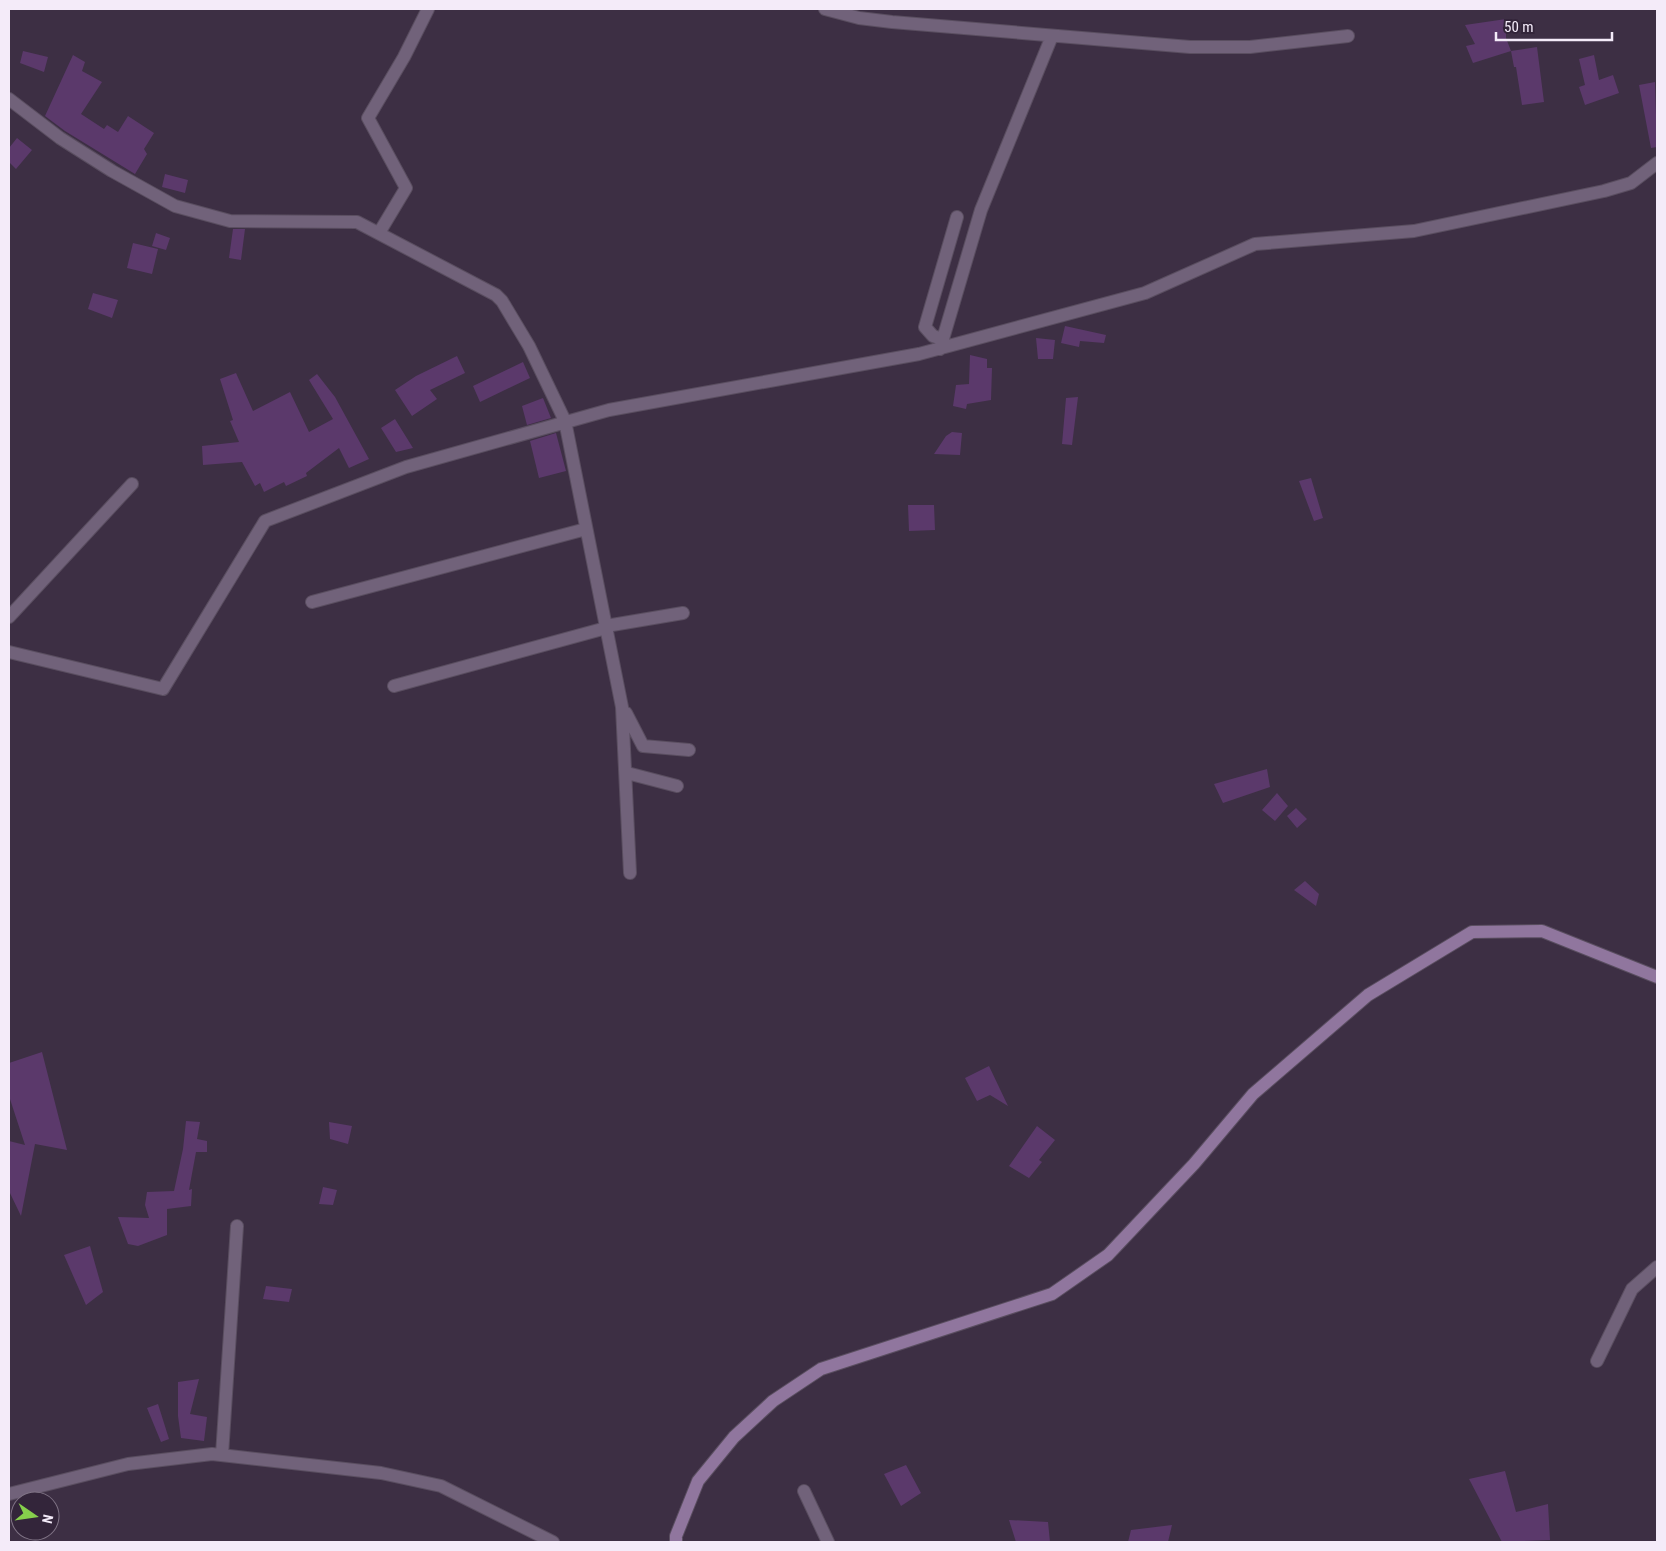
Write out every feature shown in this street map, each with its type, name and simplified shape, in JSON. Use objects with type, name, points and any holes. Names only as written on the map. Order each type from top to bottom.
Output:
[{"type":"street","points":[[379,232],[406,188],[368,118],[404,57],[428,9]]},
{"type":"street","points":[[825,9],[879,20],[1052,36],[1219,48],[1250,47],[1348,36]]},
{"type":"street","points":[[941,344],[981,210],[1052,36]]},
{"type":"street","points":[[9,99],[60,138],[112,171],[176,206],[230,221],[357,222],[379,232],[499,298],[529,346],[565,421],[622,707],[627,773],[630,873]]},
{"type":"street","points":[[9,652],[163,689],[265,521],[406,467],[609,410],[941,344],[1145,293],[1255,244],[1414,231],[1604,191],[1631,183],[1657,163]]},
{"type":"street","points":[[941,344],[925,326],[957,217]]},
{"type":"street","points":[[9,617],[132,484]]},
{"type":"street","points":[[312,602],[586,529]]},
{"type":"street","points":[[394,686],[606,627],[683,613]]},
{"type":"street","points":[[622,707],[643,746],[689,750]]},
{"type":"street","points":[[627,773],[677,786]]},
{"type":"street","points":[[676,1542],[676,1536],[698,1482],[734,1437],[773,1401],[821,1369],[1052,1294],[1108,1255],[1194,1164],[1253,1094],[1361,1002],[1472,932],[1542,931],[1657,977]]},
{"type":"street","points":[[222,1455],[237,1226]]},
{"type":"street","points":[[1597,1361],[1632,1289],[1657,1267]]},
{"type":"street","points":[[9,1494],[128,1464],[212,1454],[381,1473],[441,1486],[553,1542]]},
{"type":"street","points":[[804,1491],[828,1542]]},
{"type":"building","points":[[1506,19],[1506,38],[1511,51],[1473,63],[1466,46],[1475,44],[1465,25]]},
{"type":"building","points":[[1537,47],[1544,102],[1522,105],[1516,67],[1514,67],[1511,51]]},
{"type":"building","points":[[23,51],[48,57],[44,72],[20,63]]},
{"type":"building","points":[[73,55],[85,62],[82,71],[102,82],[81,114],[104,129],[107,125],[118,132],[128,116],[154,133],[144,149],[147,154],[135,174],[65,131],[45,116]]},
{"type":"building","points":[[1594,55],[1599,80],[1613,75],[1619,93],[1585,105],[1579,87],[1585,85],[1579,59]]},
{"type":"building","points":[[1655,82],[1657,147],[1651,148],[1639,85]]},
{"type":"building","points":[[17,138],[32,150],[16,169],[9,162],[9,148]]},
{"type":"building","points":[[165,174],[188,180],[185,193],[162,187]]},
{"type":"building","points":[[233,229],[245,229],[241,260],[229,258]]},
{"type":"building","points":[[156,233],[170,238],[166,250],[152,246]]},
{"type":"building","points":[[133,243],[158,249],[152,274],[127,268]]},
{"type":"building","points":[[93,293],[118,300],[112,318],[88,309]]},
{"type":"building","points":[[1065,326],[1106,335],[1104,343],[1080,341],[1079,347],[1061,343]]},
{"type":"building","points":[[1036,338],[1055,340],[1053,359],[1038,359]]},
{"type":"building","points":[[970,355],[987,359],[987,368],[992,368],[991,400],[967,404],[966,409],[953,406],[956,385],[969,384]]},
{"type":"building","points":[[457,356],[465,373],[430,390],[437,399],[412,416],[395,390],[416,376]]},
{"type":"building","points":[[523,362],[530,378],[480,402],[473,386]]},
{"type":"building","points":[[236,373],[253,411],[290,392],[309,432],[333,419],[309,380],[317,374],[335,397],[369,459],[349,468],[339,448],[306,473],[307,476],[286,486],[284,482],[264,492],[260,483],[255,486],[242,462],[203,465],[202,446],[239,442],[230,421],[233,420],[220,379]]},
{"type":"building","points":[[1078,397],[1072,445],[1062,444],[1066,398]]},
{"type":"building","points":[[543,398],[551,418],[527,425],[522,406]]},
{"type":"building","points":[[395,419],[413,448],[396,452],[381,428]]},
{"type":"building","points":[[952,432],[962,433],[960,455],[934,454],[946,436]]},
{"type":"building","points":[[556,433],[566,471],[539,478],[530,441]]},
{"type":"building","points":[[1311,478],[1323,518],[1314,521],[1299,481]]},
{"type":"building","points":[[908,505],[934,505],[935,530],[909,531]]},
{"type":"building","points":[[1267,769],[1270,787],[1223,803],[1214,784]]},
{"type":"building","points":[[1277,793],[1288,806],[1275,821],[1262,810]]},
{"type":"building","points":[[1296,808],[1307,819],[1297,828],[1287,816]]},
{"type":"building","points":[[1305,881],[1319,894],[1316,906],[1294,890]]},
{"type":"building","points":[[42,1052],[67,1150],[35,1144],[21,1216],[9,1191],[9,1141],[25,1145],[9,1096],[9,1063]]},
{"type":"building","points":[[989,1066],[1008,1106],[990,1095],[977,1101],[965,1078]]},
{"type":"building","points":[[186,1121],[200,1122],[197,1139],[207,1141],[207,1152],[196,1152],[189,1190],[192,1189],[191,1206],[167,1209],[167,1235],[138,1246],[128,1244],[118,1217],[149,1218],[145,1205],[147,1192],[174,1191],[183,1149]]},
{"type":"building","points":[[329,1122],[352,1126],[348,1144],[330,1139]]},
{"type":"building","points":[[1037,1126],[1055,1140],[1039,1160],[1042,1162],[1029,1178],[1009,1166]]},
{"type":"building","points":[[323,1187],[337,1190],[333,1205],[319,1204]]},
{"type":"building","points":[[90,1246],[103,1292],[86,1305],[64,1255]]},
{"type":"building","points":[[266,1286],[292,1289],[289,1302],[263,1299]]},
{"type":"building","points":[[199,1379],[190,1414],[207,1417],[204,1441],[181,1438],[178,1416],[178,1382]]},
{"type":"building","points":[[158,1404],[169,1439],[161,1442],[147,1408]]},
{"type":"building","points":[[906,1465],[921,1493],[901,1506],[884,1474]]},
{"type":"building","points":[[1505,1471],[1516,1512],[1548,1504],[1550,1540],[1502,1542],[1469,1479]]},
{"type":"building","points":[[1009,1520],[1048,1522],[1050,1542],[1016,1542]]},
{"type":"building","points":[[1172,1525],[1168,1542],[1128,1542],[1131,1530]]}]
